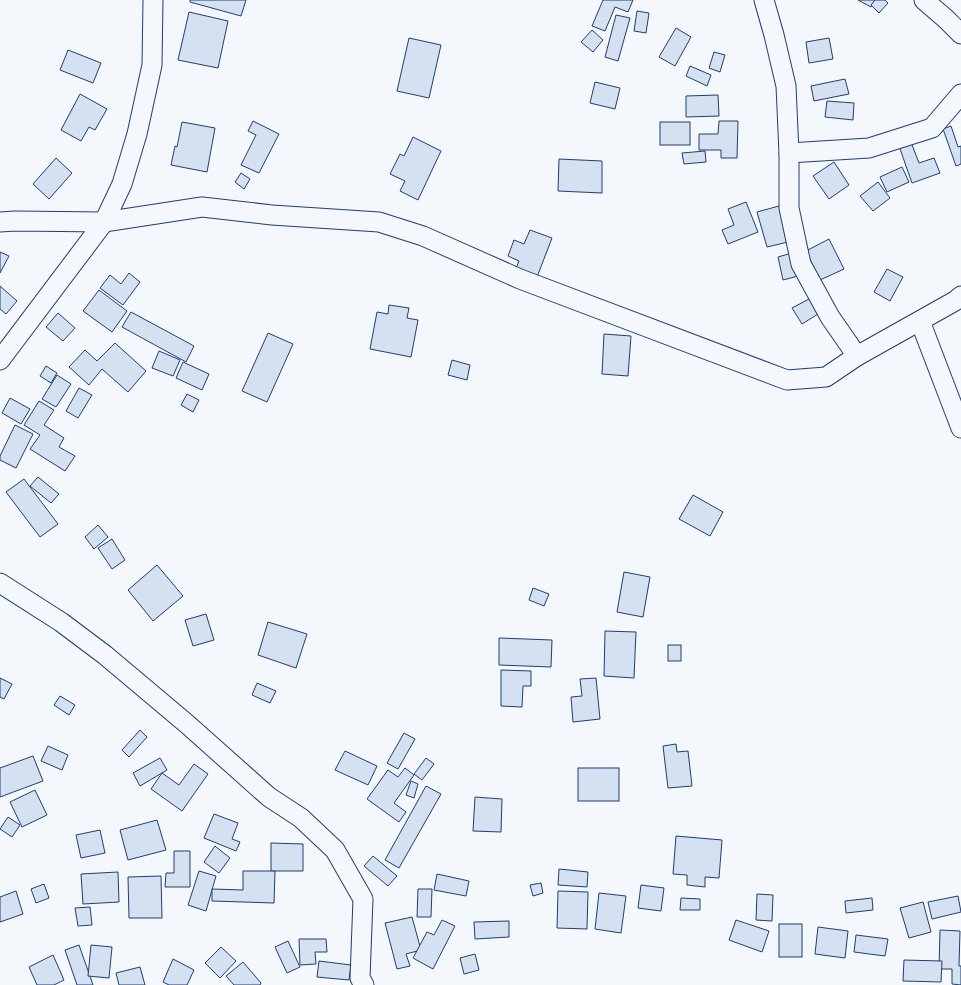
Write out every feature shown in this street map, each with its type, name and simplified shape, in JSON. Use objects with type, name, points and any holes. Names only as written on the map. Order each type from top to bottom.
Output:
[{"type":"street","points":[[0,360],[104,222],[122,184],[137,134],[152,65],[153,0]]},
{"type":"street","points":[[764,0],[786,86],[789,208],[802,264],[830,317],[857,356]]},
{"type":"street","points":[[924,0],[961,34]]},
{"type":"street","points":[[789,153],[869,148],[932,128],[961,94]]},
{"type":"street","points":[[0,222],[104,222],[202,207],[272,215],[379,222],[423,236],[520,279],[787,380],[826,377],[857,356],[961,296]]},
{"type":"street","points":[[920,321],[961,428]]},
{"type":"street","points":[[0,583],[61,622],[105,655],[187,724],[268,797],[301,818],[335,850],[363,899],[360,978],[364,985]]},
{"type":"building","points":[[190,0],[246,0],[241,16],[190,2]]},
{"type":"building","points":[[603,0],[633,0],[628,12],[615,7],[605,31],[592,26]]},
{"type":"building","points":[[858,0],[875,0],[871,7]]},
{"type":"building","points":[[875,0],[885,0],[888,3],[879,13],[871,5]]},
{"type":"building","points":[[637,11],[649,13],[646,33],[634,31]]},
{"type":"building","points":[[189,12],[228,21],[218,68],[178,60]]},
{"type":"building","points":[[616,15],[630,18],[618,61],[605,57]]},
{"type":"building","points":[[676,28],[691,37],[675,66],[659,57]]},
{"type":"building","points":[[592,30],[603,40],[593,52],[581,42]]},
{"type":"building","points":[[409,38],[441,45],[429,98],[397,91]]},
{"type":"building","points":[[829,38],[833,59],[809,63],[806,42]]},
{"type":"building","points":[[68,50],[101,63],[93,83],[60,70]]},
{"type":"building","points":[[714,52],[725,55],[720,72],[709,68]]},
{"type":"building","points":[[690,66],[711,75],[707,86],[686,76]]},
{"type":"building","points":[[845,79],[849,94],[814,101],[811,86]]},
{"type":"building","points":[[595,82],[620,88],[615,109],[590,103]]},
{"type":"building","points":[[80,94],[107,109],[95,130],[89,127],[81,141],[61,130]]},
{"type":"building","points":[[718,95],[719,116],[686,117],[686,96]]},
{"type":"building","points":[[827,101],[854,103],[853,120],[825,117]]},
{"type":"building","points":[[253,121],[279,134],[259,173],[241,165],[256,135],[248,131]]},
{"type":"building","points":[[719,121],[738,121],[737,158],[721,158],[721,150],[699,150],[699,134],[718,134]]},
{"type":"building","points":[[182,122],[215,128],[207,172],[171,165]]},
{"type":"building","points":[[660,122],[690,122],[690,145],[660,145]]},
{"type":"building","points":[[951,126],[958,147],[961,146],[961,164],[956,166],[943,129]]},
{"type":"building","points":[[413,137],[441,151],[418,200],[400,191],[405,181],[390,174],[400,154],[404,156]]},
{"type":"building","points":[[911,142],[919,163],[934,158],[940,173],[912,183],[899,146]]},
{"type":"building","points":[[705,151],[706,162],[684,164],[682,153]]},
{"type":"building","points":[[56,158],[72,173],[49,199],[33,184]]},
{"type":"building","points":[[559,159],[602,161],[602,193],[558,191]]},
{"type":"building","points":[[834,162],[849,185],[829,199],[813,176]]},
{"type":"building","points":[[902,167],[909,182],[887,192],[880,177]]},
{"type":"building","points":[[241,173],[250,179],[244,189],[235,182]]},
{"type":"building","points":[[878,182],[890,198],[873,211],[860,196]]},
{"type":"building","points":[[746,202],[758,232],[728,244],[722,230],[734,225],[728,209]]},
{"type":"building","points":[[779,206],[788,242],[767,247],[757,212]]},
{"type":"building","points":[[530,230],[552,238],[537,277],[516,268],[519,261],[508,256],[514,240],[524,244]]},
{"type":"building","points":[[829,239],[844,269],[820,280],[806,251]]},
{"type":"building","points":[[0,252],[9,256],[0,273]]},
{"type":"building","points":[[792,253],[798,276],[783,280],[778,257]]},
{"type":"building","points":[[887,269],[903,277],[890,301],[874,292]]},
{"type":"building","points":[[129,273],[140,282],[123,305],[100,288],[110,275],[121,284]]},
{"type":"building","points":[[0,286],[17,301],[6,314],[0,309]]},
{"type":"building","points":[[99,290],[127,311],[112,332],[83,311]]},
{"type":"building","points":[[809,299],[818,314],[802,324],[792,308]]},
{"type":"building","points":[[389,305],[409,308],[407,318],[418,320],[411,357],[370,349],[377,312],[388,314]]},
{"type":"building","points":[[131,312],[194,346],[186,362],[122,327]]},
{"type":"building","points":[[58,313],[75,328],[63,341],[46,327]]},
{"type":"building","points":[[268,333],[293,344],[267,402],[242,391]]},
{"type":"building","points":[[604,334],[631,336],[628,376],[602,374]]},
{"type":"building","points":[[115,343],[146,371],[128,392],[102,369],[89,385],[69,367],[85,350],[97,361]]},
{"type":"building","points":[[159,351],[180,360],[173,376],[152,368]]},
{"type":"building","points":[[452,360],[470,365],[467,380],[448,375]]},
{"type":"building","points":[[183,362],[209,374],[202,390],[176,378]]},
{"type":"building","points":[[46,366],[57,373],[51,383],[40,376]]},
{"type":"building","points":[[57,375],[71,384],[56,407],[42,399]]},
{"type":"building","points":[[79,388],[92,395],[78,418],[66,411]]},
{"type":"building","points":[[187,394],[199,400],[193,412],[181,405]]},
{"type":"building","points":[[10,398],[30,409],[21,424],[2,413]]},
{"type":"building","points":[[39,401],[54,410],[44,425],[64,438],[59,447],[75,456],[65,471],[30,449],[40,435],[24,425]]},
{"type":"building","points":[[15,425],[33,434],[16,468],[0,460],[0,456]]},
{"type":"building","points":[[38,477],[59,494],[51,503],[30,486]]},
{"type":"building","points":[[24,479],[58,524],[40,537],[6,492]]},
{"type":"building","points":[[693,495],[723,512],[710,536],[679,519]]},
{"type":"building","points":[[98,525],[108,537],[94,549],[85,537]]},
{"type":"building","points":[[112,539],[125,560],[112,569],[98,548]]},
{"type":"building","points":[[157,565],[183,596],[153,621],[128,590]]},
{"type":"building","points":[[624,572],[650,577],[643,617],[617,612]]},
{"type":"building","points":[[533,588],[549,594],[544,606],[529,600]]},
{"type":"building","points":[[206,614],[214,640],[193,646],[185,620]]},
{"type":"building","points":[[268,622],[307,634],[296,668],[258,655]]},
{"type":"building","points":[[605,631],[636,632],[634,678],[604,676]]},
{"type":"building","points":[[499,638],[552,640],[551,667],[499,665]]},
{"type":"building","points":[[668,645],[681,645],[681,661],[668,661]]},
{"type":"building","points":[[501,670],[531,671],[531,686],[523,686],[522,707],[501,706]]},
{"type":"building","points":[[0,678],[12,684],[4,699],[0,697]]},
{"type":"building","points":[[596,678],[600,719],[573,722],[571,697],[582,696],[580,679]]},
{"type":"building","points":[[257,683],[276,691],[270,703],[252,695]]},
{"type":"building","points":[[60,696],[75,705],[69,715],[54,705]]},
{"type":"building","points":[[140,730],[147,737],[129,757],[122,750]]},
{"type":"building","points":[[404,733],[415,739],[398,769],[387,763]]},
{"type":"building","points":[[676,744],[677,752],[688,751],[692,786],[668,788],[663,746]]},
{"type":"building","points":[[48,746],[68,755],[62,770],[41,761]]},
{"type":"building","points":[[345,751],[377,766],[368,785],[335,770]]},
{"type":"building","points":[[33,756],[43,781],[0,797],[0,768]]},
{"type":"building","points":[[160,758],[167,770],[140,786],[133,773]]},
{"type":"building","points":[[426,758],[434,764],[422,780],[414,774]]},
{"type":"building","points":[[194,764],[208,774],[182,811],[151,789],[162,773],[179,785]]},
{"type":"building","points":[[405,768],[414,775],[394,803],[406,812],[399,822],[367,799],[388,770],[398,777]]},
{"type":"building","points":[[578,768],[619,768],[619,801],[578,801]]},
{"type":"building","points":[[411,781],[418,784],[414,798],[406,795]]},
{"type":"building","points":[[426,786],[441,794],[399,868],[385,860]]},
{"type":"building","points":[[35,790],[47,815],[22,827],[10,802]]},
{"type":"building","points":[[475,797],[502,799],[501,832],[473,831]]},
{"type":"building","points":[[214,814],[238,823],[232,839],[240,842],[236,851],[204,838]]},
{"type":"building","points":[[8,817],[20,825],[12,837],[0,829]]},
{"type":"building","points":[[157,820],[166,850],[128,860],[120,830]]},
{"type":"building","points":[[100,830],[105,853],[81,858],[76,835]]},
{"type":"building","points":[[676,836],[722,840],[719,878],[705,877],[705,887],[687,885],[687,875],[673,874]]},
{"type":"building","points":[[271,843],[303,844],[303,871],[271,871]]},
{"type":"building","points":[[215,846],[230,858],[219,873],[204,862]]},
{"type":"building","points":[[174,851],[190,851],[190,887],[165,887],[166,873],[174,873]]},
{"type":"building","points":[[373,856],[397,876],[388,886],[364,866]]},
{"type":"building","points":[[559,869],[588,872],[587,887],[558,885]]},
{"type":"building","points":[[199,871],[216,876],[206,911],[188,905]]},
{"type":"building","points":[[243,871],[275,871],[274,903],[212,901],[212,889],[243,890]]},
{"type":"building","points":[[118,872],[119,902],[83,904],[81,874]]},
{"type":"building","points":[[437,874],[469,881],[466,896],[434,890]]},
{"type":"building","points":[[161,876],[162,918],[129,918],[128,877]]},
{"type":"building","points":[[541,883],[543,893],[533,896],[530,885]]},
{"type":"building","points":[[44,884],[49,898],[36,903],[31,889]]},
{"type":"building","points":[[641,885],[664,888],[661,911],[638,908]]},
{"type":"building","points":[[418,889],[432,889],[431,917],[417,917]]},
{"type":"building","points":[[16,891],[23,914],[0,922],[0,897]]},
{"type":"building","points":[[558,891],[588,892],[587,929],[557,928]]},
{"type":"building","points":[[599,893],[626,896],[621,933],[595,929]]},
{"type":"building","points":[[757,894],[773,895],[772,921],[756,920]]},
{"type":"building","points":[[958,896],[961,912],[932,919],[928,902]]},
{"type":"building","points":[[681,898],[700,899],[700,910],[680,910]]},
{"type":"building","points":[[872,898],[873,910],[846,913],[845,901]]},
{"type":"building","points":[[923,902],[931,932],[909,938],[900,908]]},
{"type":"building","points":[[90,907],[92,925],[78,926],[75,908]]},
{"type":"building","points":[[412,917],[421,950],[406,954],[410,966],[397,969],[385,923]]},
{"type":"building","points":[[442,920],[455,926],[433,969],[413,958],[427,932],[434,935]]},
{"type":"building","points":[[736,920],[769,931],[762,952],[729,940]]},
{"type":"building","points":[[509,921],[509,937],[475,939],[474,922]]},
{"type":"building","points":[[779,924],[802,924],[802,957],[779,957]]},
{"type":"building","points":[[818,927],[848,931],[845,958],[815,954]]},
{"type":"building","points":[[940,930],[960,931],[959,966],[961,966],[961,985],[952,984],[952,969],[939,969]]},
{"type":"building","points":[[856,935],[888,939],[885,956],[854,952]]},
{"type":"building","points":[[299,939],[326,939],[327,952],[315,952],[316,964],[300,965]]},
{"type":"building","points":[[288,941],[300,967],[287,973],[275,947]]},
{"type":"building","points":[[79,945],[93,985],[77,985],[65,950]]},
{"type":"building","points":[[91,945],[112,947],[109,978],[88,976]]},
{"type":"building","points":[[221,947],[236,961],[220,978],[205,963]]},
{"type":"building","points":[[475,954],[479,970],[464,974],[460,958]]},
{"type":"building","points":[[53,955],[64,980],[54,985],[37,985],[29,967]]},
{"type":"building","points":[[173,959],[194,970],[187,985],[169,985],[163,982]]},
{"type":"building","points":[[904,960],[942,961],[941,982],[903,981]]},
{"type":"building","points":[[319,961],[351,965],[349,980],[317,977]]},
{"type":"building","points":[[243,962],[261,983],[260,985],[234,985],[226,976]]},
{"type":"building","points":[[140,967],[145,985],[119,985],[116,973]]}]
